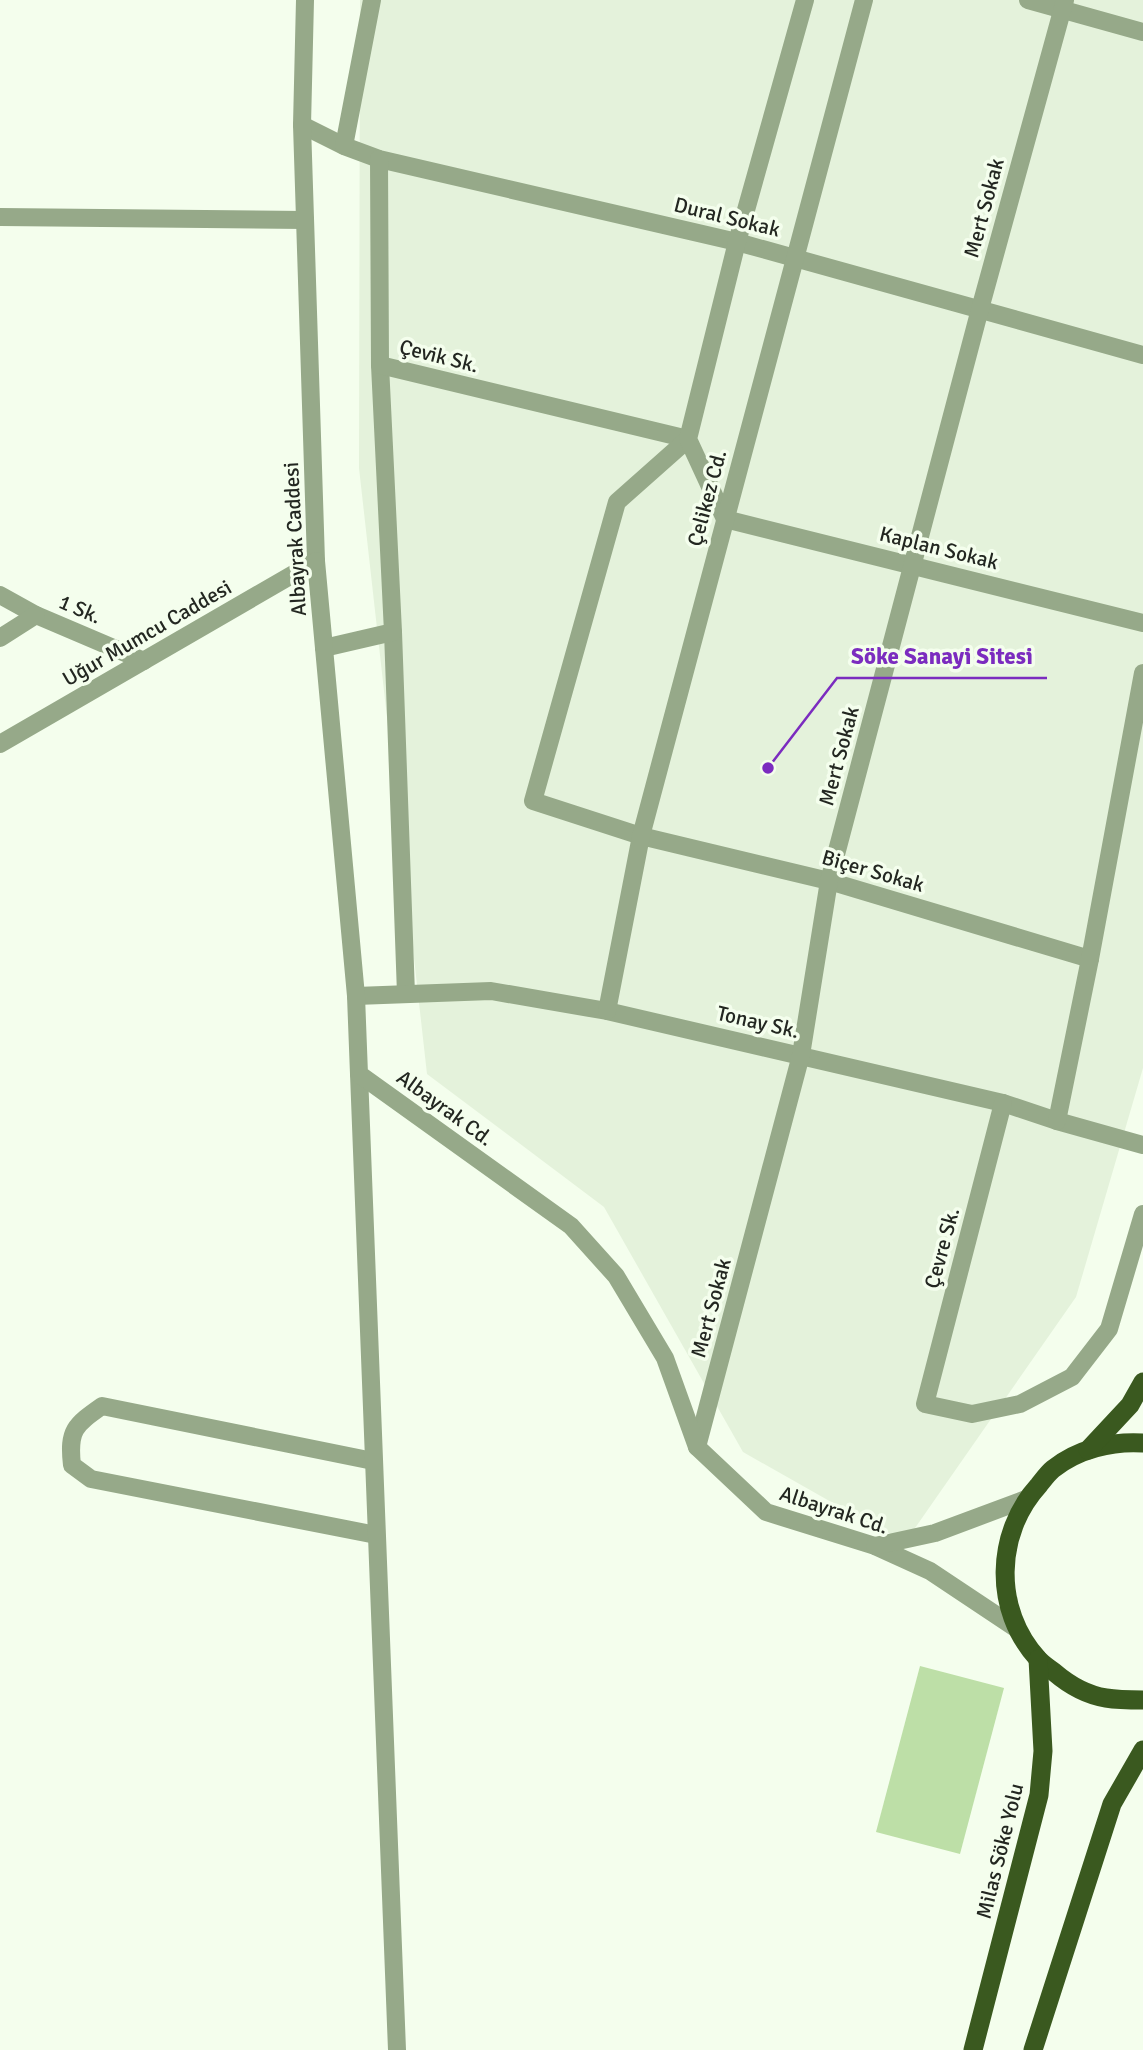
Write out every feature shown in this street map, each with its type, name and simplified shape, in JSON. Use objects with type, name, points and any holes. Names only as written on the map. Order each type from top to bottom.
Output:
[{"type":"highway","points":[[1088,1450],[1130,1405],[1143,1382]]},
{"type":"highway","points":[[1143,1443],[1123,1442],[1088,1450],[1053,1469],[1026,1499],[1011,1530],[1004,1563],[1006,1597],[1017,1629],[1038,1659],[1068,1683],[1105,1698],[1143,1700]]},
{"type":"highway","name":"Milas Söke Yolu","points":[[973,2050],[1039,1795],[1043,1751],[1038,1659]]},
{"type":"highway","points":[[1032,2050],[1112,1804],[1143,1751]]},
{"type":"street","name":"Albayrak Caddesi","points":[[304,0],[302,125],[316,561],[356,996],[397,2050]]},
{"type":"street","points":[[344,146],[372,0]]},
{"type":"street","points":[[724,519],[688,439],[737,242],[805,0]]},
{"type":"street","name":"Çelikez Cd.","points":[[607,1011],[641,836],[864,0]]},
{"type":"street","points":[[1028,0],[1064,5],[1143,32]]},
{"type":"street","name":"Mert Sokak","points":[[697,1447],[801,1055],[829,881],[979,309],[1064,5]]},
{"type":"street","name":"Dural Sokak","points":[[302,125],[344,146],[379,159],[737,242],[1143,355]]},
{"type":"street","name":"Çevik Sk.","points":[[379,159],[380,365],[688,439]]},
{"type":"street","points":[[0,217],[305,220]]},
{"type":"street","points":[[380,365],[406,994]]},
{"type":"street","name":"Biçer Sokak","points":[[688,439],[617,502],[533,801],[641,836],[829,881],[1090,959]]},
{"type":"street","name":"Kaplan Sokak","points":[[724,519],[1143,623]]},
{"type":"street","name":"Uğur Mumcu Caddesi","points":[[0,744],[316,561]]},
{"type":"street","name":"1 Sk.","points":[[0,596],[36,615],[144,660]]},
{"type":"street","points":[[0,638],[36,615]]},
{"type":"street","points":[[324,648],[393,632]]},
{"type":"street","points":[[1057,1121],[1143,673]]},
{"type":"street","name":"Tonay Sk.","points":[[356,996],[491,991],[607,1011],[1003,1103],[1143,1145]]},
{"type":"street","name":"Albayrak Cd.","points":[[359,1074],[571,1226],[616,1276],[665,1358],[697,1447],[765,1512],[875,1546],[930,1571],[1017,1629]]},
{"type":"street","name":"Çevre Sk.","points":[[1003,1103],[925,1404],[972,1413],[1020,1404],[1072,1377],[1109,1329],[1143,1214]]},
{"type":"street","points":[[373,1461],[102,1406],[78,1423],[70,1444],[72,1465],[92,1479],[376,1535]]},
{"type":"street","points":[[875,1546],[935,1533],[1026,1499]]},
{"type":"shaded area","points":[[360,0],[1143,0],[1143,1068],[1076,1297],[906,1541],[870,1524],[743,1452],[604,1207],[427,1074],[359,468]]},
{"type":"green space","points":[[920,1666],[1004,1688],[960,1854],[876,1832]]},
{"type":"place","name":"Söke Sanayi Sitesi","points":[[768,768]]}]
